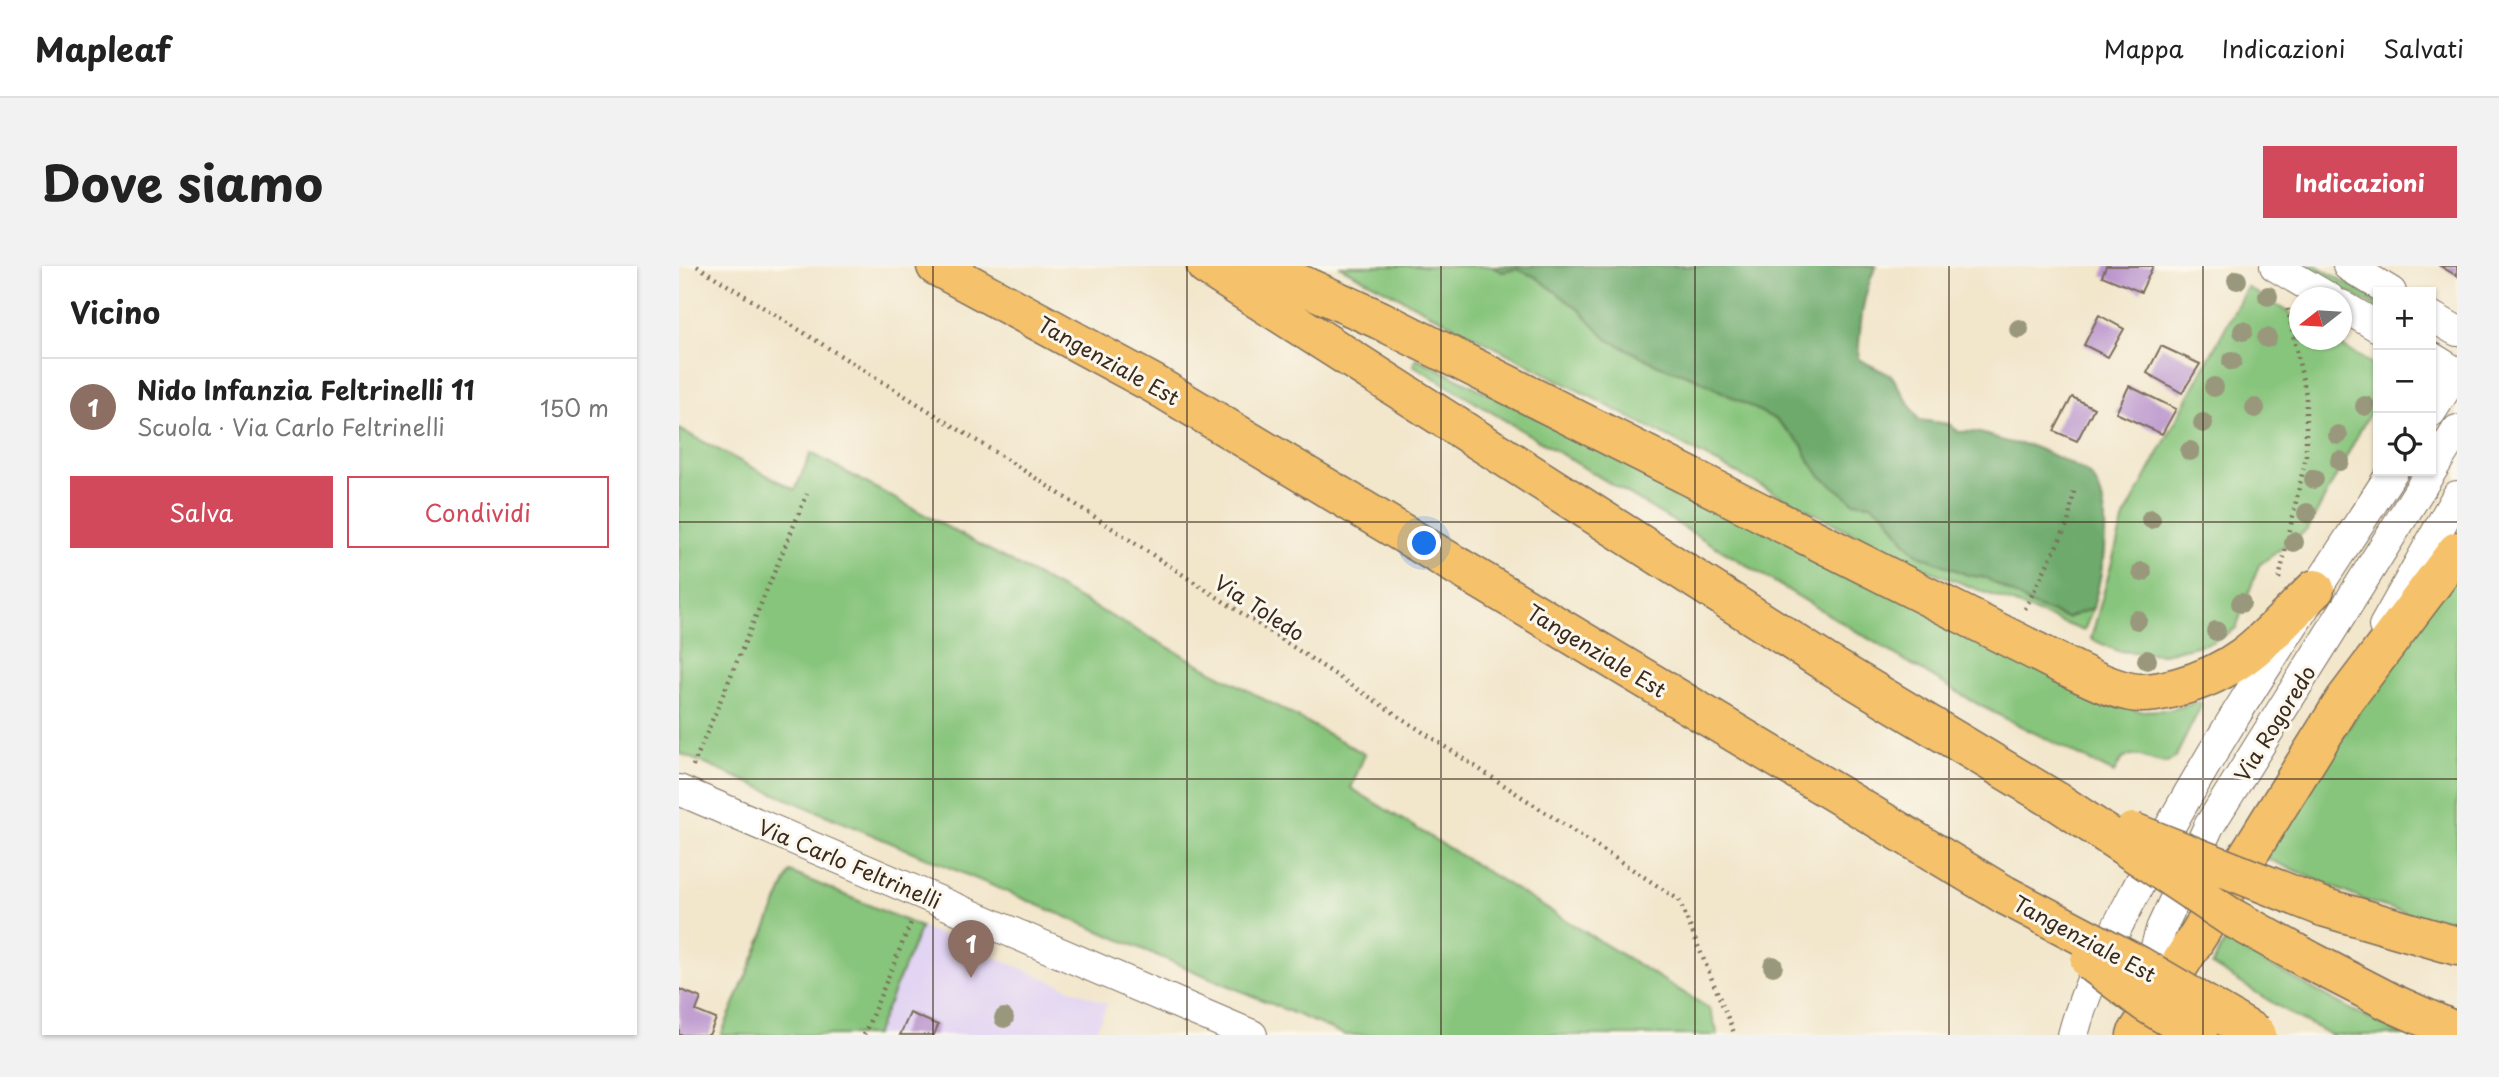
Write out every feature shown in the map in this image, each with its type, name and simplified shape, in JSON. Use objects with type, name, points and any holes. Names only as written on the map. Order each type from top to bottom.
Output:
[{"type":"highway","name":"Tangenziale Est","points":[[936,266],[1154,384],[2005,895],[2138,965],[2257,1035]]},
{"type":"highway","points":[[1206,266],[1825,662],[2058,802],[2229,916],[2392,1003],[2457,1032]]},
{"type":"highway","points":[[1260,266],[1380,320],[2061,664],[2116,688],[2133,692],[2168,690],[2200,682],[2227,670],[2245,657],[2315,589]]},
{"type":"highway","points":[[2136,1035],[2344,701],[2457,551]]},
{"type":"highway","points":[[2058,802],[2323,907],[2457,946]]},
{"type":"highway","points":[[2005,895],[2146,1003],[2198,1035]]},
{"type":"highway","points":[[2417,936],[2457,936]]},
{"type":"street","points":[[2348,266],[2383,287]]},
{"type":"street","points":[[2279,279],[2300,287]]},
{"type":"street","points":[[2352,312],[2373,324]]},
{"type":"street","points":[[2436,319],[2457,331]]},
{"type":"street","points":[[2436,400],[2450,368]]},
{"type":"street","name":"Via Rogoredo","points":[[2131,1035],[2161,929],[2209,826],[2457,430]]},
{"type":"street","name":"Via Rogoredo","points":[[2073,1035],[2078,1015],[2120,921],[2174,818],[2315,589],[2390,476]]},
{"type":"street","points":[[2344,701],[2457,496]]},
{"type":"street","name":"Via Carlo Feltrinelli","points":[[686,778],[1252,1035]]},
{"type":"path","name":"Via Toledo","points":[[697,266],[1014,464],[1679,900],[1735,1035]]},
{"type":"path","points":[[2278,583],[2306,456],[2306,395],[2279,279]]},
{"type":"path","points":[[2022,616],[2068,523],[2074,491]]},
{"type":"path","points":[[686,778],[807,494]]},
{"type":"path","points":[[864,1035],[913,919]]},
{"type":"shaded area","points":[[921,927],[1107,1004],[1094,1035],[875,1035]]},
{"type":"green space","points":[[1339,266],[1492,266],[1502,272],[1517,269],[1536,277],[1580,310],[1607,339],[1658,365],[1695,378],[1777,420],[1802,445],[1810,462],[1853,502],[1871,504],[1886,514],[1906,543],[1919,555],[1968,575],[1986,578],[2034,606],[2067,618],[2093,608],[2084,631],[1910,563]]},
{"type":"green space","points":[[1492,266],[1876,266],[1865,299],[1858,359],[1892,376],[1919,420],[1949,424],[1959,432],[1981,433],[2028,445],[2082,470],[2097,484],[2105,518],[2105,538],[2093,608],[2067,618],[2034,606],[1986,578],[1968,575],[1919,555],[1906,543],[1886,514],[1871,504],[1854,502],[1822,477],[1810,462],[1802,445],[1777,420],[1695,378],[1658,365],[1607,339],[1580,310],[1536,277],[1517,269],[1502,272]]},
{"type":"green space","points":[[2305,266],[2317,266],[2373,299],[2373,306],[2352,294],[2352,287],[2341,287]]},
{"type":"green space","points":[[2247,287],[2289,313],[2289,350],[2348,350],[2373,365],[2373,406],[2308,529],[2259,565],[2236,628],[2212,642],[2163,654],[2118,651],[2091,639],[2124,518]]},
{"type":"green space","points":[[1416,358],[2138,711],[2169,710],[2200,702],[2201,706],[2175,758],[2167,763],[2130,755],[2119,763],[2114,773],[1981,706],[1413,365]]},
{"type":"green space","points":[[679,429],[795,490],[811,453],[1365,754],[1351,788],[1710,1009],[1718,1035],[1345,1035],[679,753]]},
{"type":"green space","points":[[2457,562],[2457,920],[2422,918],[2366,901],[2266,858],[2411,629]]},
{"type":"green space","points":[[790,872],[921,927],[875,1035],[721,1035]]},
{"type":"green space","points":[[2225,941],[2348,1008],[2404,1035],[2331,1035],[2292,1015],[2212,965]]},
{"type":"building","points":[[2106,266],[2153,266],[2141,292],[2102,276]]},
{"type":"building","points":[[2440,266],[2457,266],[2457,276]]},
{"type":"building","points":[[2099,315],[2124,329],[2108,357],[2084,345]]},
{"type":"building","points":[[2161,346],[2200,364],[2182,393],[2147,373]]},
{"type":"building","points":[[2129,386],[2176,409],[2162,434],[2116,413]]},
{"type":"building","points":[[2072,397],[2094,408],[2077,441],[2054,431]]},
{"type":"building","points":[[679,989],[701,998],[696,1011],[716,1019],[709,1035],[679,1035]]},
{"type":"building","points":[[910,1013],[938,1025],[934,1035],[900,1035]]},
{"type":"place","name":"Nido Infanzia Feltrinelli 11","points":[[971,978]]}]
